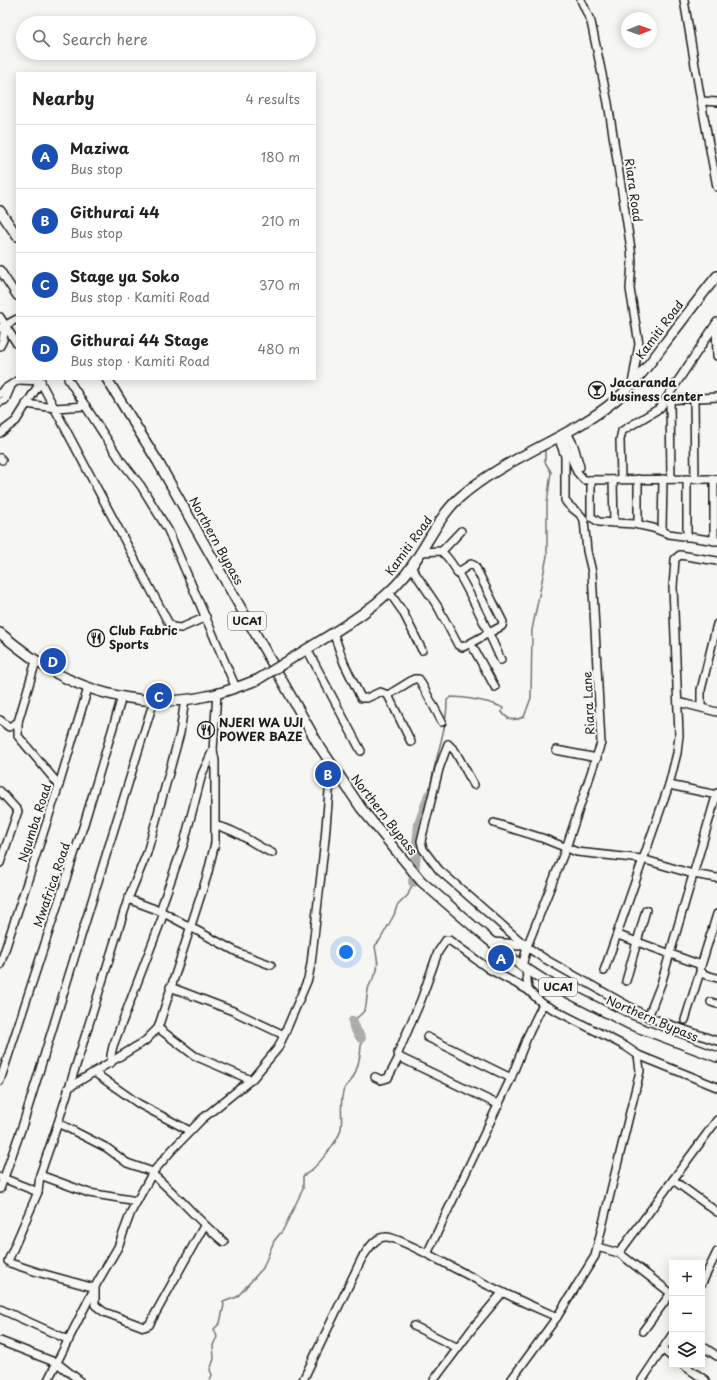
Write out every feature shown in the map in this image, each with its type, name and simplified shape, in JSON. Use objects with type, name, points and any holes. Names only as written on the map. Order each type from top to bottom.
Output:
[{"type":"main road","points":[[2,216],[16,235]]},
{"type":"main road","name":"Kamiti Road","points":[[1,636],[36,661],[61,676],[88,688],[122,697],[154,700],[185,700],[217,694],[257,680],[365,612],[389,592],[411,567],[450,508],[458,499],[506,466],[562,435],[608,406],[631,386],[717,276]]},
{"type":"main road","name":"Northern Bypass","points":[[108,380],[158,462],[297,709],[339,776],[369,819],[421,881],[493,943],[536,975],[629,1024],[717,1057]]},
{"type":"main road","points":[[493,943],[518,946],[526,945]]},
{"type":"street","name":"Riara Road","points":[[581,0],[591,22],[608,103],[631,249],[632,262],[630,289],[639,344],[631,386]]},
{"type":"street","points":[[684,0],[717,187]]},
{"type":"street","points":[[701,101],[717,102]]},
{"type":"street","points":[[0,270],[16,294]]},
{"type":"street","points":[[0,317],[3,327],[3,340],[0,346]]},
{"type":"street","points":[[3,327],[16,320]]},
{"type":"street","points":[[716,323],[717,356]]},
{"type":"street","points":[[621,480],[620,440],[622,431],[656,412],[668,400],[716,323]]},
{"type":"street","points":[[3,327],[16,343]]},
{"type":"street","points":[[0,394],[3,390],[20,380],[40,380]]},
{"type":"street","points":[[40,380],[168,622],[172,627],[181,628],[206,617]]},
{"type":"street","points":[[0,433],[16,421],[40,380]]},
{"type":"street","points":[[69,380],[119,458],[141,486],[168,530],[236,688]]},
{"type":"street","points":[[0,402],[5,400],[11,386]]},
{"type":"street","points":[[668,400],[717,397]]},
{"type":"street","points":[[687,537],[694,399]]},
{"type":"street","points":[[668,400],[671,479]]},
{"type":"street","points":[[26,404],[55,408],[86,406]]},
{"type":"street","points":[[562,435],[577,472],[580,473],[583,479],[715,479],[715,541],[687,537],[638,525],[599,522],[592,518],[591,480]]},
{"type":"street","name":"Riara Lane","points":[[527,987],[524,967],[526,945],[566,848],[597,758],[602,738],[593,581],[587,551],[584,520],[582,515],[567,504],[565,500],[565,456],[562,435]]},
{"type":"street","points":[[662,531],[663,479]]},
{"type":"street","points":[[613,480],[614,522]]},
{"type":"street","points":[[638,480],[638,525]]},
{"type":"street","points":[[422,552],[442,551],[461,531]]},
{"type":"street","points":[[442,551],[457,573],[502,660]]},
{"type":"street","points":[[604,971],[618,935],[642,859],[670,785],[678,749],[678,702],[674,614],[675,559],[680,555],[717,561]]},
{"type":"street","points":[[411,567],[438,607],[458,645],[464,647],[503,624],[502,617],[474,565],[470,564],[457,573]]},
{"type":"street","points":[[389,592],[403,612],[422,650]]},
{"type":"street","points":[[700,707],[701,690],[717,626]]},
{"type":"street","points":[[333,632],[344,663],[361,698],[367,698],[380,692],[388,695],[412,742]]},
{"type":"street","points":[[471,644],[495,687]]},
{"type":"street","points":[[307,649],[361,751]]},
{"type":"street","points":[[36,661],[18,722],[18,739],[59,785]]},
{"type":"street","points":[[388,695],[414,679],[419,679],[442,722]]},
{"type":"street","name":"Ngumba Road","points":[[0,965],[59,785],[88,688]]},
{"type":"street","points":[[68,1088],[95,1073],[145,1041],[158,1028],[207,876],[215,843],[215,761],[213,750],[217,694]]},
{"type":"street","name":"Mwafrica Road","points":[[0,1081],[84,824],[122,697]]},
{"type":"street","points":[[0,1189],[2,1177],[23,1124],[154,700]]},
{"type":"street","points":[[95,1288],[37,1272],[10,1263],[8,1260],[38,1192],[40,1175],[58,1123],[128,899],[147,853],[180,733],[185,700]]},
{"type":"street","points":[[678,702],[717,712]]},
{"type":"street","points":[[0,720],[9,726],[18,722]]},
{"type":"street","points":[[474,785],[455,751],[448,744],[424,822],[421,845],[439,870],[526,945],[545,959],[648,1017],[717,1041]]},
{"type":"street","points":[[111,1063],[113,1046],[162,912],[184,843],[202,774],[213,750]]},
{"type":"street","points":[[556,750],[597,758]]},
{"type":"street","points":[[48,1380],[95,1288],[118,1247],[136,1201],[152,1173],[190,1131],[251,1080],[278,1048],[308,979],[325,839],[329,791],[332,782],[339,776]]},
{"type":"street","points":[[648,1017],[661,984],[717,794],[670,785]]},
{"type":"street","points":[[0,792],[18,811],[0,863]]},
{"type":"street","points":[[494,823],[542,838],[566,848],[585,853],[642,859],[693,874],[717,878]]},
{"type":"street","points":[[216,826],[232,831],[272,854]]},
{"type":"street","points":[[128,899],[162,912],[239,953],[271,965]]},
{"type":"street","points":[[626,981],[646,910]]},
{"type":"street","points":[[685,1020],[717,914]]},
{"type":"street","points":[[618,935],[670,954],[717,978]]},
{"type":"street","points":[[375,1077],[381,1080],[388,1078],[400,1057],[398,1053],[400,1047],[421,1000],[438,952],[446,940],[449,940],[489,969],[527,987],[543,1004],[625,1046],[638,1055],[717,1087]]},
{"type":"street","points":[[527,987],[536,975]]},
{"type":"street","points":[[170,987],[233,1011],[284,1035]]},
{"type":"street","points":[[427,1254],[499,1105],[528,1035],[543,1004]]},
{"type":"street","points":[[158,1028],[195,1056],[251,1080]]},
{"type":"street","points":[[427,1037],[511,1078]]},
{"type":"street","points":[[511,1380],[557,1317],[592,1262],[597,1248],[640,1071],[638,1055]]},
{"type":"street","points":[[400,1057],[499,1105]]},
{"type":"street","points":[[95,1073],[139,1104],[190,1131]]},
{"type":"street","points":[[619,1253],[717,1120]]},
{"type":"street","points":[[58,1123],[106,1148],[127,1163],[152,1173],[165,1184],[204,1226],[224,1242]]},
{"type":"street","points":[[40,1175],[89,1193],[136,1201]]},
{"type":"street","points":[[2,1177],[38,1192]]},
{"type":"street","points":[[673,1180],[717,1212]]},
{"type":"street","points":[[95,1288],[95,1305],[104,1312],[144,1327],[149,1325],[204,1226]]},
{"type":"street","points":[[303,1380],[362,1258],[374,1243],[387,1237],[427,1254],[502,1293],[557,1317]]},
{"type":"street","points":[[597,1248],[619,1253],[669,1291]]},
{"type":"street","points":[[705,1278],[715,1260],[717,1252]]},
{"type":"street","points":[[434,1380],[502,1293]]},
{"type":"street","points":[[643,1331],[670,1296]]},
{"type":"street","points":[[0,1309],[69,1340]]},
{"type":"street","points":[[414,1326],[458,1348]]},
{"type":"street","points":[[642,1380],[669,1340]]},
{"type":"street","points":[[0,1341],[57,1364],[80,1380]]},
{"type":"street","points":[[705,1348],[717,1356]]},
{"type":"street","points":[[663,1350],[669,1355]]},
{"type":"street","points":[[687,1368],[705,1380]]},
{"type":"waterway","points":[[429,795],[445,724],[447,700],[451,697],[456,697],[493,704],[503,708],[502,712],[504,715],[509,719],[514,720],[524,717],[531,698],[532,630],[547,556],[547,503],[551,472],[545,462],[545,450]]},
{"type":"waterway","points":[[413,882],[419,824],[429,795]]},
{"type":"waterway","points":[[353,1021],[365,1010],[370,983],[377,970],[378,963],[375,946],[394,915],[397,906],[408,895],[413,882]]},
{"type":"waterway","points":[[353,1021],[354,1027],[361,1038]]},
{"type":"waterway","points":[[210,1380],[212,1375],[210,1370],[214,1359],[213,1345],[217,1337],[214,1329],[220,1323],[224,1305],[223,1302],[237,1297],[263,1268],[274,1241],[283,1230],[303,1189],[303,1176],[320,1162],[339,1135],[341,1129],[341,1104],[343,1094],[345,1088],[353,1078],[357,1067],[361,1049],[361,1038]]},
{"type":"place","name":"Jacaranda business center","points":[[597,390]]},
{"type":"place","name":"Club Fabric Sports","points":[[96,638]]},
{"type":"place","name":"Githurai 44 Stage","points":[[53,661]]},
{"type":"place","name":"Stage ya Soko","points":[[159,696]]},
{"type":"place","name":"NJERI WA UJI POWER BAZE","points":[[206,730]]},
{"type":"place","name":"Githurai 44","points":[[328,774]]},
{"type":"place","name":"Maziwa","points":[[501,958]]}]
